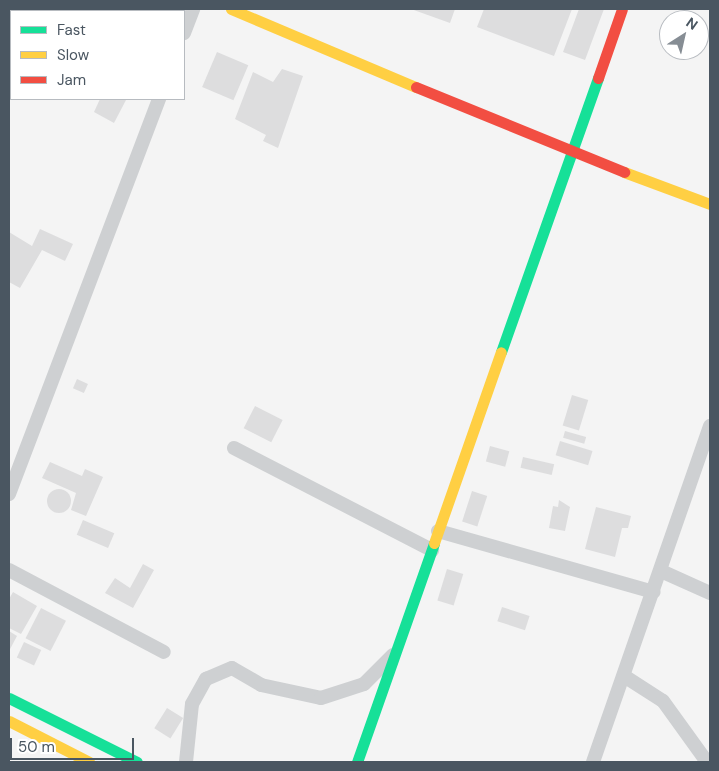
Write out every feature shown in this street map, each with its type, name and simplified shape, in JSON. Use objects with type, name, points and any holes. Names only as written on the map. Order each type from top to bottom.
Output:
[{"type":"street","points":[[185,30],[193,9]]},
{"type":"street","points":[[231,9],[571,152],[710,204]]},
{"type":"street","points":[[357,762],[622,9]]},
{"type":"street","points":[[9,494],[159,100]]},
{"type":"street","points":[[593,762],[654,592],[710,426]]},
{"type":"street","points":[[234,448],[432,550]]},
{"type":"street","points":[[438,531],[654,592]]},
{"type":"street","points":[[9,570],[164,652]]},
{"type":"street","points":[[661,570],[710,593]]},
{"type":"street","points":[[186,762],[192,704],[206,679],[232,668],[261,685],[321,698],[364,684],[396,653]]},
{"type":"street","points":[[624,676],[663,701],[707,762]]},
{"type":"street","points":[[9,698],[137,762]]},
{"type":"street","points":[[9,721],[89,762]]},
{"type":"building","points":[[10,9],[42,10],[10,10]]},
{"type":"building","points":[[411,9],[455,9],[450,23]]},
{"type":"building","points":[[484,9],[572,9],[554,56],[477,27]]},
{"type":"building","points":[[579,9],[604,9],[585,60],[563,52]]},
{"type":"building","points":[[217,52],[248,65],[233,100],[202,87]]},
{"type":"building","points":[[282,69],[303,76],[278,148],[263,141],[266,135],[235,119],[253,72],[273,82]]},
{"type":"building","points":[[100,100],[126,100],[114,123],[94,112]]},
{"type":"building","points":[[40,229],[73,244],[65,261],[42,250],[20,288],[9,282],[9,232],[32,246]]},
{"type":"building","points":[[77,379],[88,384],[84,393],[73,388]]},
{"type":"building","points":[[572,395],[588,400],[579,431],[563,426]]},
{"type":"building","points":[[255,406],[283,420],[271,442],[244,428]]},
{"type":"building","points":[[565,431],[586,437],[584,444],[563,438]]},
{"type":"building","points":[[560,441],[593,451],[588,465],[556,455]]},
{"type":"building","points":[[490,446],[509,451],[505,467],[486,461]]},
{"type":"building","points":[[523,457],[554,464],[552,475],[521,468]]},
{"type":"building","points":[[50,462],[82,476],[85,469],[103,477],[86,516],[71,510],[76,493],[42,478]]},
{"type":"building","points":[[59,489],[64,490],[70,496],[70,506],[64,512],[59,513],[54,512],[48,506],[47,501],[48,496],[54,490]]},
{"type":"building","points":[[472,491],[487,496],[477,526],[462,521]]},
{"type":"building","points":[[559,500],[570,507],[565,531],[549,528],[553,506],[558,507]]},
{"type":"building","points":[[596,507],[631,516],[628,528],[622,528],[615,557],[585,549]]},
{"type":"building","points":[[83,520],[114,533],[108,548],[77,535]]},
{"type":"building","points":[[143,564],[154,570],[133,608],[105,593],[115,578],[130,588]]},
{"type":"building","points":[[447,569],[463,574],[454,606],[437,601]]},
{"type":"building","points":[[13,592],[37,606],[21,634],[9,628],[9,599]]},
{"type":"building","points":[[502,607],[530,616],[525,630],[497,621]]},
{"type":"building","points":[[41,608],[66,621],[51,651],[26,638]]},
{"type":"building","points":[[9,631],[17,636],[9,651]]},
{"type":"building","points":[[24,642],[41,650],[34,665],[17,657]]},
{"type":"building","points":[[167,708],[183,718],[170,738],[154,728]]},
{"type":"traffic: fast","points":[[501,352],[598,78]]},
{"type":"traffic: fast","points":[[357,762],[434,543]]},
{"type":"traffic: fast","points":[[9,698],[137,762]]},
{"type":"traffic: slow","points":[[231,9],[416,87]]},
{"type":"traffic: slow","points":[[624,172],[710,204]]},
{"type":"traffic: slow","points":[[434,543],[501,352]]},
{"type":"traffic: slow","points":[[9,721],[89,762]]},
{"type":"traffic: jam","points":[[598,78],[622,9]]},
{"type":"traffic: jam","points":[[416,87],[624,172]]}]
